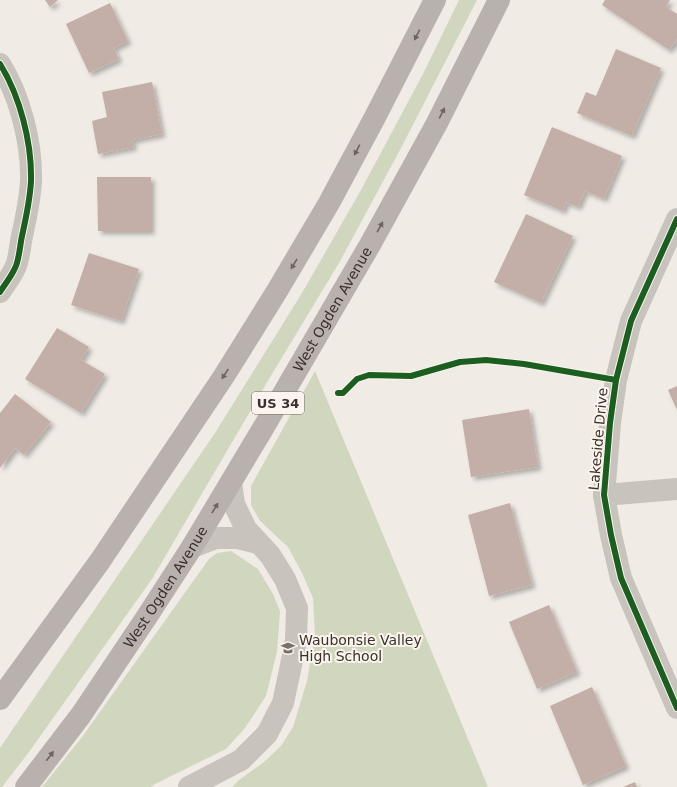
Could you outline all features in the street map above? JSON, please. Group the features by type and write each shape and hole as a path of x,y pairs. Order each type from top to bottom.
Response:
{"main road":[{"path":"0,699 100,561 224,376 277,291 329,203 435,0"},
{"name":"West Ogden Avenue","path":"26,787 81,715 192,547 375,236 437,123 499,0"}],"street":[{"path":"0,64 16,96 24,122 30,152 31,180 29,207 16,267 0,292"},
{"name":"Lakeside Drive","path":"677,219 631,321 616,380 610,423 604,495 621,578 677,708"},
{"path":"189,787 241,760 268,734 283,704 296,640 296,608 285,579 270,555 246,529 234,504 231,482"},
{"path":"604,495 677,489"},
{"path":"192,547 216,538 238,538 258,543"}],"green space":[{"path":"459,0 477,0 400,150 339,263 152,579 29,752 2,787 0,787 0,748 215,433 302,293 361,190 424,72"},
{"path":"315,371 488,787 232,787 239,780 264,762 281,746 293,727 307,681 315,634 313,598 288,547 260,521 251,505 251,486"},
{"path":"231,551 258,569 273,594 280,611 277,652 266,696 245,728 226,749 151,787 42,787 82,737 209,559 217,553"}],"building":[{"path":"45,0 58,0 50,7"},
{"path":"605,0 670,0 666,7 677,14 677,39 669,50 602,5"},
{"path":"110,3 128,41 114,48 119,59 89,73 66,24"},
{"path":"616,49 661,68 632,136 577,113 586,92 596,96"},
{"path":"152,82 162,134 132,140 134,147 98,154 92,121 107,117 102,92"},
{"path":"552,127 622,156 604,199 585,191 578,207 566,202 563,211 524,195"},
{"path":"97,177 151,177 151,231 98,231"},
{"path":"526,214 573,236 541,303 494,282"},
{"path":"89,253 139,269 121,321 71,305"},
{"path":"57,328 89,347 81,360 105,374 81,413 25,379"},
{"path":"677,386 677,410 668,390"},
{"path":"15,394 51,422 24,455 15,448 0,468 0,413"},
{"path":"529,409 538,467 471,477 462,420"},
{"path":"510,503 532,585 489,596 468,515"},
{"path":"549,605 577,672 537,689 509,622"},
{"path":"592,687 626,766 583,785 550,706"},
{"path":"635,782 637,787 623,787"}],"cycle path":[{"path":"0,64 19,105 27,136 31,166 30,195 18,261 12,274 0,292"},
{"path":"677,219 631,321 616,380 610,423 604,495 621,578 677,708"},
{"path":"338,393 343,393 357,379 369,375 411,376 460,362 486,360 524,364 616,380"}],"place":[{"name":"Waubonsie Valley High School","path":"288,648"}]}
